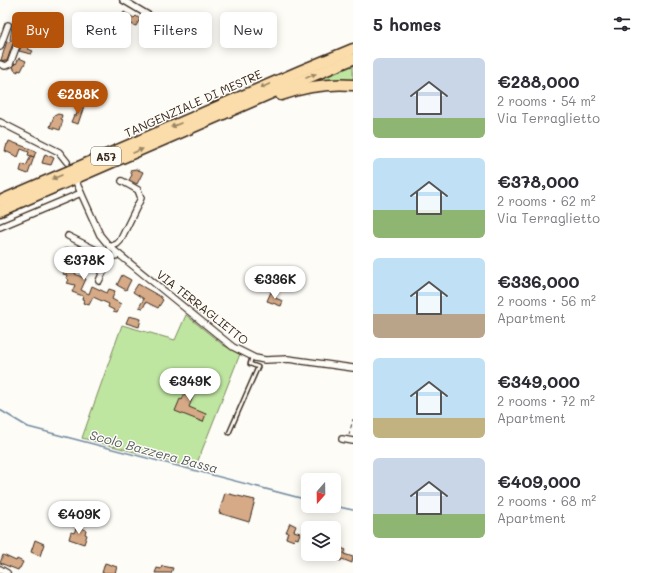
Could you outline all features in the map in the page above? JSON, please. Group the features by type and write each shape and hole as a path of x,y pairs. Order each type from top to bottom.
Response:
{"highway":[{"name":"TANGENZIALE DI MESTRE","path":"0,202 353,49"},
{"name":"TANGENZIALE DI MESTRE","path":"0,211 353,59"},
{"name":"A57","path":"237,108 262,103 282,95 314,86 330,84 353,85"}],"street":[{"path":"123,0 143,12"},
{"path":"0,46 8,25"},
{"path":"0,64 5,66 10,64 16,48"},
{"path":"0,122 59,152 67,162"},
{"path":"110,247 120,241 141,198 138,190 122,181"},
{"name":"VIA TERRAGLIETTO","path":"77,184 100,235 110,247 233,347 252,357 265,360 288,359 353,368"},
{"path":"0,227 81,193"},
{"path":"68,236 110,257 119,255"},
{"path":"99,281 110,257"},
{"path":"0,569 7,573"}],"lane":[{"path":"229,433 258,367 250,364 252,357"}],"path":[{"path":"347,440 353,419"}],"green space":[{"path":"353,64 353,83 313,83 312,81"},
{"path":"186,315 223,345 240,354 195,468 82,438 122,325 175,340"}],"building":[{"path":"131,16 134,18 136,16 139,18 136,26 131,24"},
{"path":"12,27 12,41 10,40"},
{"path":"7,41 12,43 7,61 1,60"},
{"path":"21,48 29,48 33,51 31,54 19,51"},
{"path":"19,58 26,61 21,71 18,70 18,72 13,68"},
{"path":"80,104 84,106 78,124 71,122 74,115 76,116"},
{"path":"58,114 62,115 61,119 63,120 60,130 50,127 54,116"},
{"path":"9,141 36,151 34,157 28,155 29,152 21,149 18,157 5,151"},
{"path":"45,154 54,158 51,165 42,163"},
{"path":"31,156 34,157 28,174 20,171 22,164 26,166"},
{"path":"136,169 143,172 137,184 129,180 132,175 130,170"},
{"path":"66,247 81,253 74,270 76,271 75,274 86,279 81,290 89,294 92,286 107,293 109,289 115,291 112,299 121,304 117,313 113,312 114,310 108,307 109,304 93,297 89,305 83,303 83,296 72,292 75,285 67,283 69,280 66,278 67,275 63,274 65,269 56,266"},
{"path":"122,275 131,280 126,290 117,285"},
{"path":"138,284 161,297 163,300 158,308 146,302 143,308 139,307 144,299 133,292"},
{"path":"271,292 276,294 275,298 283,301 281,306 267,301"},
{"path":"129,316 141,319 139,327 126,323"},
{"path":"191,377 199,381 189,407 206,414 203,422 175,411 180,399 182,400"},
{"path":"225,493 255,500 249,522 219,513"},
{"path":"290,523 296,526 294,531 300,533 298,539 295,538 294,541 286,538 288,532 286,532"},
{"path":"77,526 86,530 85,534 87,535 84,544 69,539 71,532 74,533"},
{"path":"35,540 44,544 40,556 31,552"},
{"path":"341,548 346,550 344,554 353,557 352,563 342,559 341,561"},
{"path":"3,555 16,561 17,559 23,562 20,568 18,570 0,563"},
{"path":"105,563 117,567 115,573 102,573"},
{"path":"162,566 173,568 171,573 155,573 157,568 161,569"}],"waterway":[{"name":"Scolo Bazzera Bassa","path":"0,410 28,427 301,498"},
{"name":"Scolo Bazzera Bassa","path":"341,507 353,510"}]}
